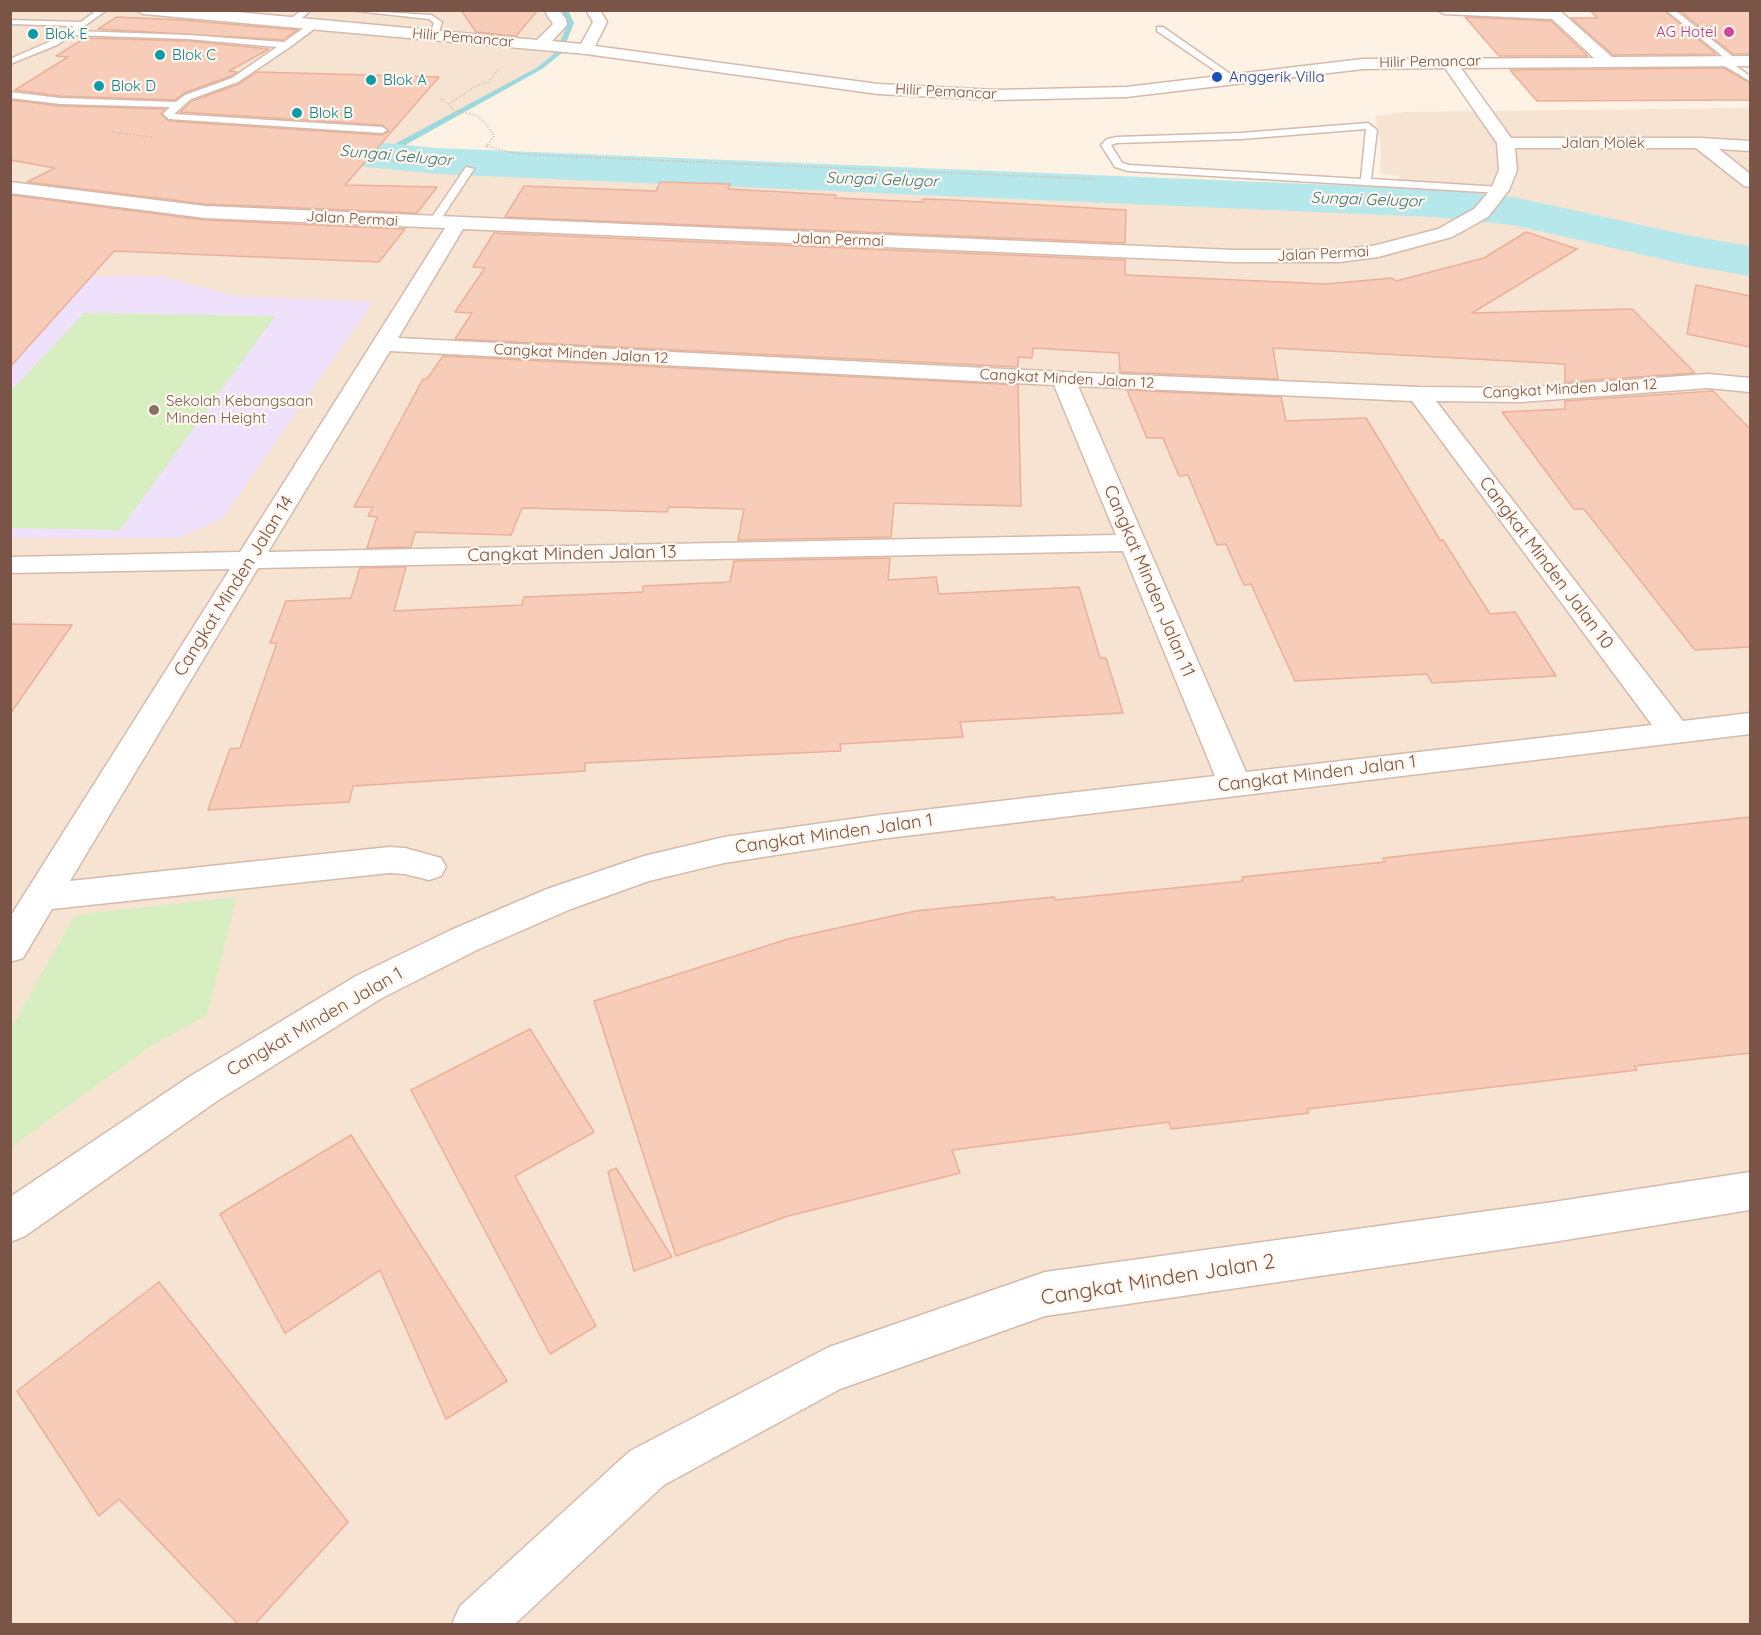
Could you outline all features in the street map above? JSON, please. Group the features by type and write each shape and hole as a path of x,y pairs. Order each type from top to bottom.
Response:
{"street":[{"name":"Hilir Pemancar","path":"144,10 578,48 878,89 927,92 1070,95 1126,92 1363,64 1750,61"},
{"path":"546,45 560,25 551,10"},
{"path":"578,48 600,22 593,10"},
{"path":"1444,10 1552,13 1608,62"},
{"path":"1449,62 1506,143"},
{"name":"Jalan Molek","path":"1506,143 1700,143 1750,146"},
{"name":"Jalan Permai","path":"10,187 205,212 1280,257 1339,256 1378,251 1445,233 1481,213 1497,194 1508,170 1506,143"},
{"path":"1700,143 1750,182"},
{"name":"Cangkat Minden Jalan 14","path":"10,948 383,344 445,223"},
{"name":"Cangkat Minden Jalan 12","path":"383,344 1063,379 1419,394 1521,395 1708,381 1750,385"},
{"name":"Cangkat Minden Jalan 11","path":"1063,379 1235,784"},
{"name":"Cangkat Minden Jalan 10","path":"1419,394 1674,732"},
{"name":"Cangkat Minden Jalan 13","path":"10,565 1133,543"},
{"name":"Cangkat Minden Jalan 1","path":"10,1222 203,1089 369,987 464,940 559,899 644,869 724,850 880,826 1750,724"},
{"path":"42,897 389,860 429,867"},
{"name":"Cangkat Minden Jalan 2","path":"478,1624 647,1468 829,1370 1045,1294 1553,1222 1750,1191"}],"lane":[{"path":"10,62 41,50 103,10"},
{"path":"292,22 307,10"},
{"path":"352,10 431,17 438,22 434,35"},
{"path":"1670,10 1750,79"},
{"path":"10,22 83,24"},
{"path":"315,24 235,80 188,98 168,114 169,116 382,130"},
{"path":"1160,28 1235,80"},
{"path":"70,33 188,37 287,45"},
{"path":"10,95 60,100 178,105"},
{"path":"1366,181 1372,130 1368,126 1241,136 1118,140 1110,141 1106,146 1118,165 1128,168 1366,181 1497,194"},
{"path":"445,223 469,169"}],"path":[{"path":"449,104 474,87 488,82 519,43"},
{"path":"441,99 453,110 478,116 486,124 494,136 483,151"},
{"path":"487,146 508,152 534,155 1094,179"}],"shaded area":[{"path":"248,10 282,13 286,10 565,11 571,23 559,53 540,68 380,155 436,161 1396,201 1399,176 1380,173 1381,143 1375,116 1404,112 1750,108 1750,1624 11,1624 11,11"},
{"name":"Sekolah Kebangsaan Minden Height","path":"10,264 87,276 160,276 237,296 373,302 222,519 178,538 11,538"}],"green space":[{"path":"84,313 275,316 120,530 11,528 11,391"},
{"path":"237,897 207,1015 153,1045 11,1147 11,1028 75,915"}],"building":[{"path":"461,10 538,10 516,36 476,32"},
{"path":"1589,10 1664,10 1716,54 1613,55 1571,18 1598,18"},
{"path":"1679,10 1750,10 1750,54 1733,54"},
{"path":"117,17 297,30 283,40 98,29"},
{"path":"1465,17 1551,21 1588,56 1499,56"},
{"path":"85,38 188,41 269,49 229,71 237,72 231,76 184,93 175,100 60,96 15,90 68,57 56,56"},
{"path":"1724,68 1750,83 1750,100 1537,101 1510,70"},
{"path":"257,72 439,77 345,185 437,187 417,213 205,204 27,182 55,168 10,160 10,100 60,106 165,109 161,114 169,121 382,135 389,131 382,125 180,112 192,101 239,84"},
{"path":"660,182 730,184 728,189 836,195 835,198 923,202 923,199 952,200 1126,210 1125,243 505,217 524,186 656,191"},
{"path":"10,195 205,220 405,229 379,262 114,251 10,367"},
{"path":"1526,232 1577,249 1472,313 1632,309 1695,373 1565,382 1565,364 1273,348 1278,379 1120,372 1119,353 1033,348 1032,358 1018,357 1018,367 455,339 472,313 455,312 485,268 473,267 494,233 1125,260 1125,275 1327,284 1392,278 1396,281 1484,258"},
{"path":"1696,285 1750,296 1750,347 1687,334"},
{"path":"443,356 1018,385 1021,506 894,503 891,537 738,540 744,509 669,507 667,512 522,508 511,535 415,532 411,547 367,548 377,517 368,516 373,507 354,507 423,379 427,379"},
{"path":"1127,390 1281,397 1286,421 1366,418 1440,540 1443,540 1490,614 1515,612 1556,676 1432,683 1427,674 1295,681 1251,584 1244,585 1226,544 1217,545 1188,475 1179,476 1163,438 1147,438"},
{"path":"1713,391 1750,429 1750,647 1695,650 1584,509 1574,509 1502,412 1565,409 1565,401"},
{"path":"890,558 888,580 936,577 939,594 1079,587 1100,658 1106,658 1123,713 960,722 963,737 840,744 841,751 585,763 585,771 353,786 349,802 208,810 230,749 240,748 277,643 270,643 286,601 351,598 360,568 406,567 394,611 522,605 524,597 643,592 643,586 730,582 734,561"},
{"path":"10,624 72,625 10,714"},
{"path":"1750,817 1750,1053 1634,1066 1637,1070 1307,1109 1309,1113 1171,1129 1169,1122 952,1150 960,1173 788,1216 676,1256 594,1001 788,939 915,911 1243,881 1242,877 1385,862 1383,858"},
{"path":"530,1029 594,1132 515,1176 596,1326 550,1354 411,1090"},
{"path":"351,1135 507,1381 446,1419 380,1270 285,1333 220,1214"},
{"path":"616,1168 672,1257 634,1271 608,1172"},
{"path":"159,1282 348,1522 255,1624 238,1624 119,1499 99,1516 17,1391"}],"waterway":[{"path":"379,156 540,68 559,53 571,23 565,10"},
{"name":"Sungai Gelugor","path":"259,143 436,161 1433,203 1513,211 1692,251 1750,261"}],"place":[{"name":"AG Hotel","path":"1729,32"},
{"name":"Blok E","path":"33,34"},
{"name":"Blok C","path":"160,55"},
{"name":"Anggerik Villa","path":"1217,77"},
{"name":"Blok A","path":"371,80"},
{"name":"Blok D","path":"99,86"},
{"name":"Blok B","path":"297,113"},
{"name":"Sekolah Kebangsaan Minden Height","path":"154,410"}]}
